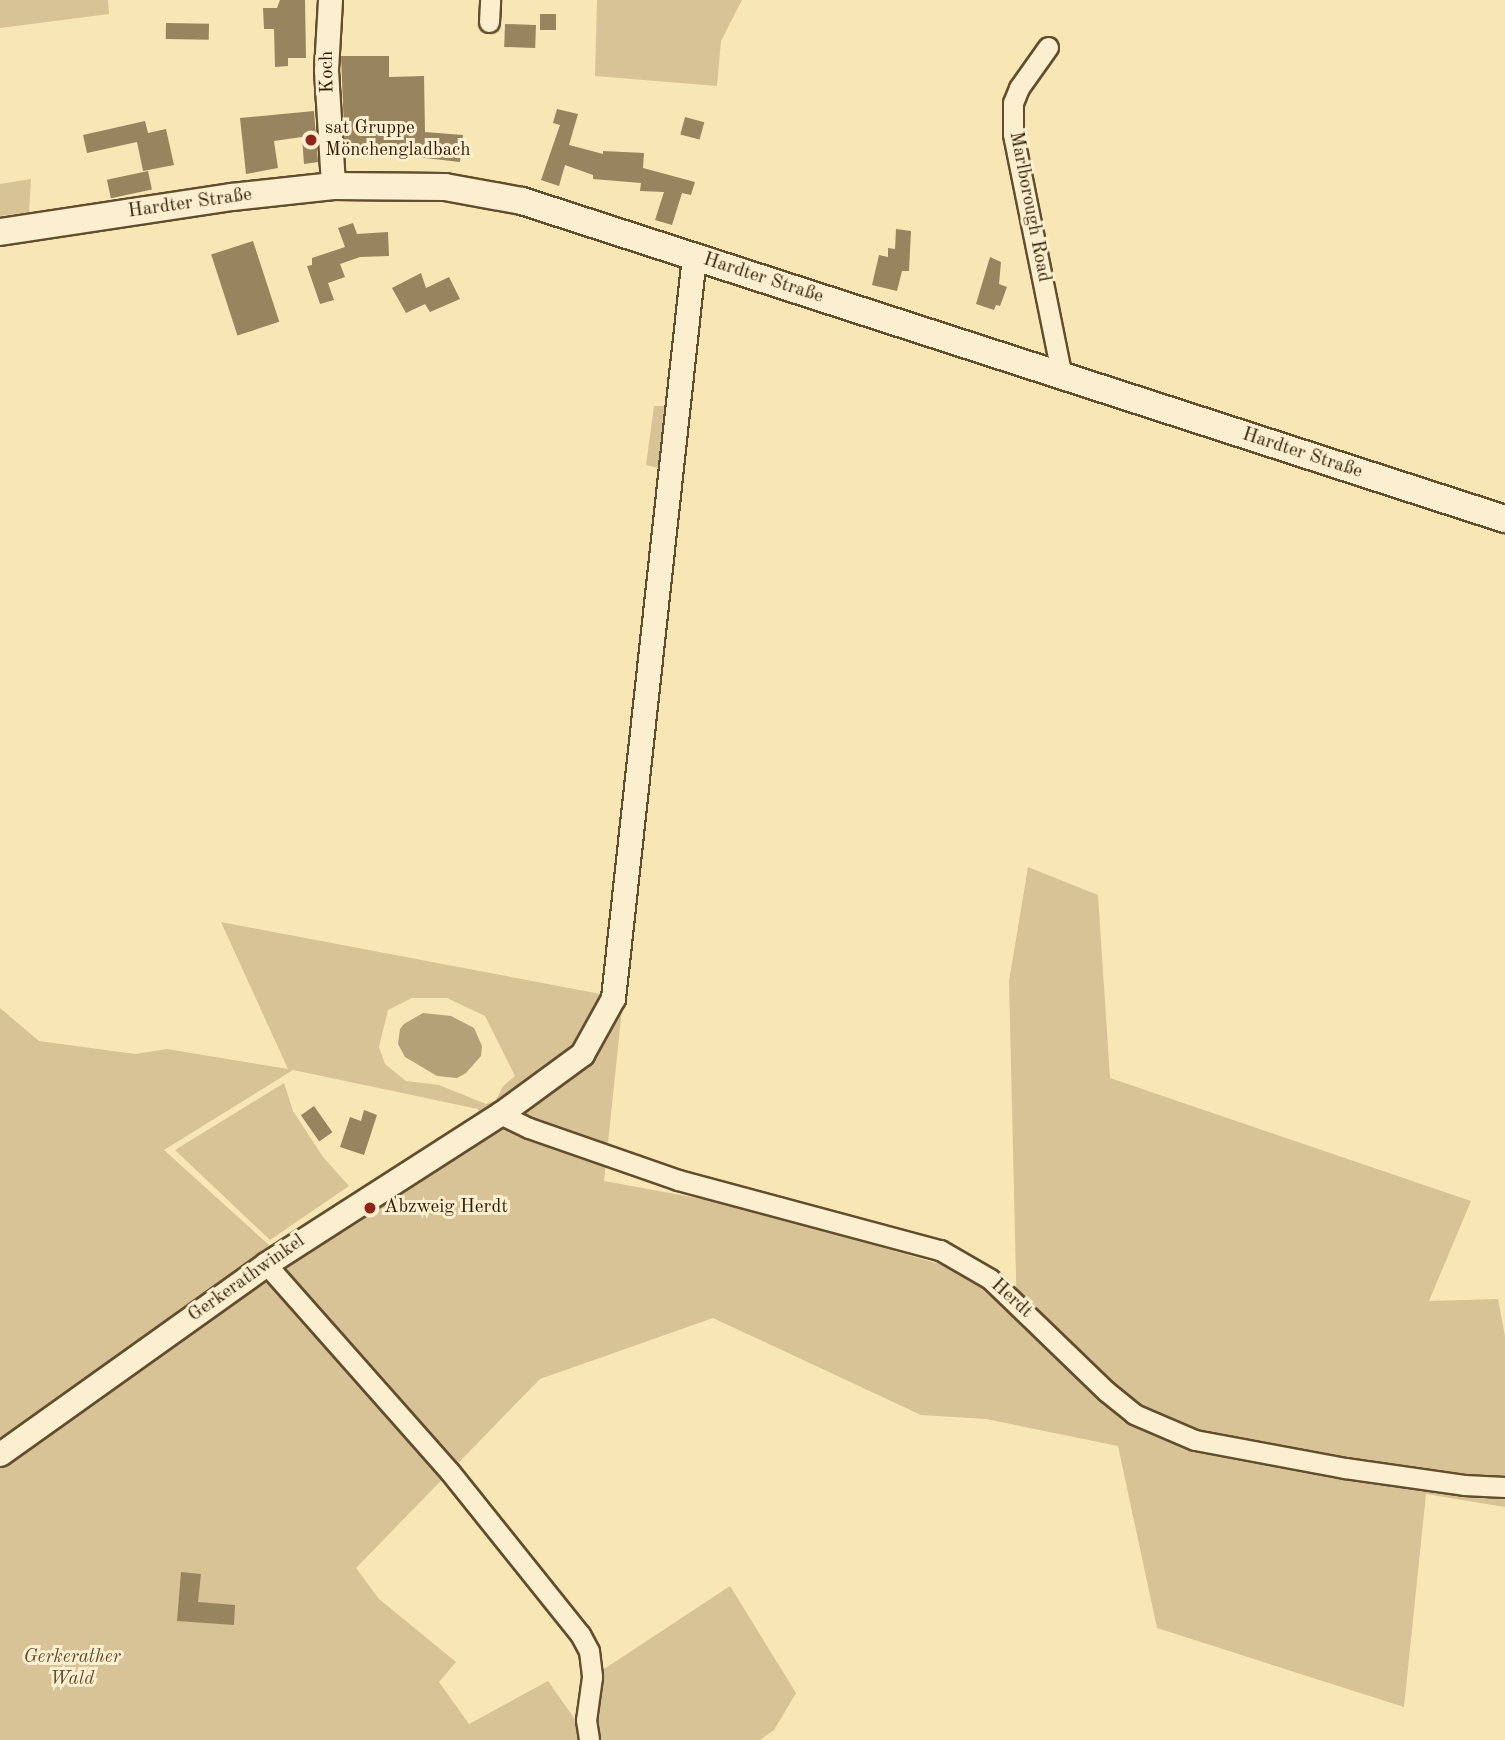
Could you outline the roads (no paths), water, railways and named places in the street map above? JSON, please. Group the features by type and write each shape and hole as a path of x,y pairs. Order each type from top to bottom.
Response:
{"main road":[{"name":"Hardter Straße","path":"0,232 232,197 333,187 445,187 522,201 1505,519"}],"street":[{"name":"Koch","path":"330,0 326,70 333,187"},
{"path":"489,22 490,0"},
{"name":"Marlborough Road","path":"1048,47 1019,88 1013,103 1013,134 1062,377"},
{"name":"Gerkerathwinkel","path":"0,1454 266,1264 500,1114 582,1054 612,998 694,256"},
{"name":"Herdt","path":"500,1114 529,1128 678,1180 940,1250 990,1279 1106,1391 1134,1414 1195,1440 1345,1468 1464,1485 1505,1487"},
{"path":"266,1264 450,1472 580,1634 589,1651 592,1678 586,1720 589,1739"}],"place":[{"name":"sat Gruppe Mönchengladbach","path":"311,140"},
{"name":"Abzweig Herdt","path":"370,1208"}],"park label":[{"name":"Gerkerather Wald","path":"72,1669"}]}
